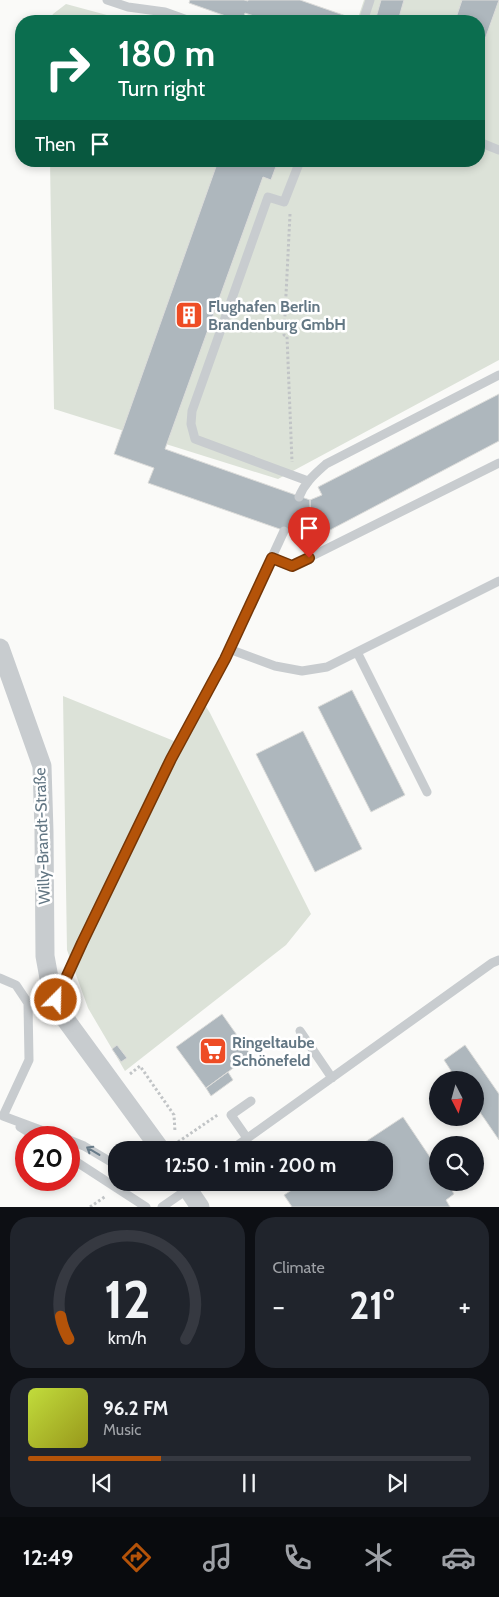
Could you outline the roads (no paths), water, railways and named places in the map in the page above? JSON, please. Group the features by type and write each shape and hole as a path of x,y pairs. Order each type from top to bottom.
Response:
{"street":[{"name":"Willy-Brandt-Straße","path":"0,648 42,766 45,956 56,1000 63,1016 154,1141"},
{"path":"190,1191 200,1207"}],"lane":[{"path":"107,0 128,8 165,12 173,15"},
{"path":"365,15 370,0"},
{"path":"485,144 499,150"},
{"path":"298,167 284,202 268,196 192,410 191,424 195,439 308,481"},
{"path":"299,497 303,487 326,464 499,375"},
{"path":"272,558 292,566 499,463"},
{"path":"56,1000 179,743 229,649 284,531"},
{"path":"229,649 275,666 302,672 326,667 499,581"},
{"path":"357,652 427,792"},
{"path":"251,1100 231,1115 244,1141 492,963 499,960"},
{"path":"0,978 16,985 28,1003 29,1060 3,1116"},
{"path":"300,1031 332,1078"},
{"path":"3,1116 19,1126"},
{"path":"3,1116 30,1126"},
{"path":"80,1144 108,1160"},
{"path":"80,1164 146,1207"},
{"path":"162,1207 178,1191"}],"place":[{"name":"Flughafen Berlin Brandenburg GmbH","path":"189,315"},
{"name":"Ringeltaube Schönefeld","path":"213,1051"}]}
